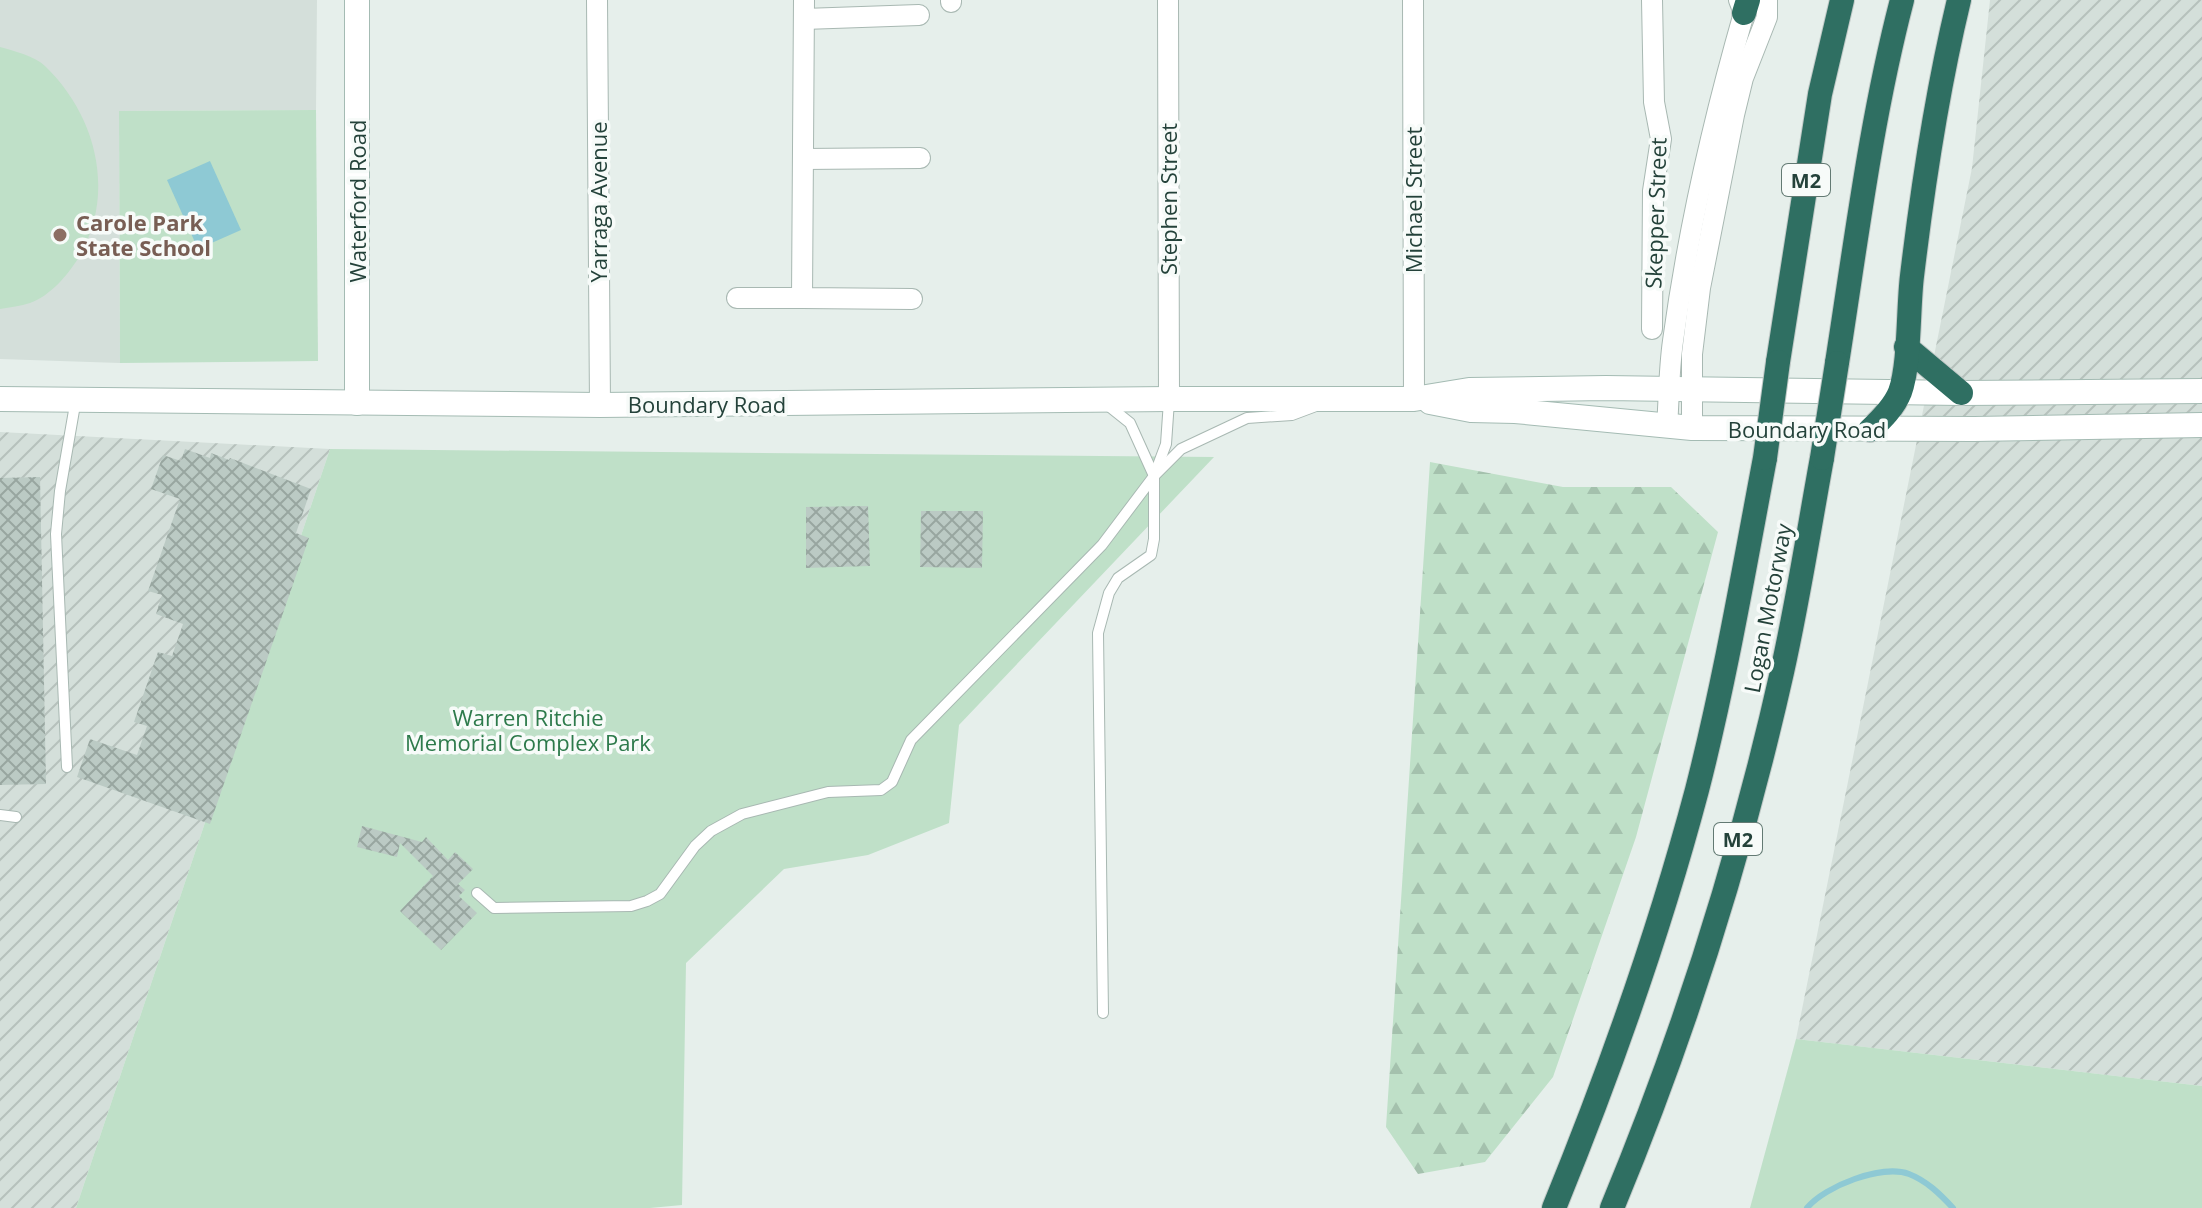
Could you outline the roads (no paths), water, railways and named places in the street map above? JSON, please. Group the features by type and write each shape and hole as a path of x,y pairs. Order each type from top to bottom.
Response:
{"highway":[{"name":"Logan Motorway","path":"1554,1208 1618,1047 1673,877 1716,710 1765,458 1820,94 1842,0"},
{"name":"Logan Motorway","path":"1612,1208 1665,1071 1744,820 1782,671 1822,458 1881,91 1902,0"},
{"path":"1870,430 1883,418 1900,393 1925,173 1959,0"},
{"path":"1906,347 1961,393"}],"main road":[{"name":"Waterford Road","path":"357,0 357,403"},
{"name":"Boundary Road","path":"0,399 600,405 1414,399 1469,390 1681,388 1900,393 2202,391"},
{"name":"Boundary Road","path":"1414,399 1471,410 1527,411 1692,428 1870,430 2202,425"}],"street":[{"name":"Yarraga Avenue","path":"597,0 600,405"},
{"name":"Stephen Street","path":"1168,0 1169,399"},
{"name":"Michael Street","path":"1413,0 1414,399"},
{"name":"Skepper Street","path":"1652,0 1654,102 1661,139 1653,191 1652,329"},
{"path":"1667,427 1692,354 1700,288 1734,115 1743,78 1767,17 1767,0"},
{"path":"1692,428 1672,344 1704,166 1744,4"},
{"path":"802,298 804,9 919,15"},
{"path":"803,159 920,158"},
{"path":"737,298 912,299"}],"lane":[{"path":"67,767 56,534 76,398"},
{"path":"1103,1013 1098,633 1109,593 1118,578 1151,555 1154,476 1166,444 1169,399"},
{"path":"477,893 494,908 631,906 660,894 695,846 711,831 742,814 828,792 881,790 892,782 911,740 1102,545 1154,476 1181,449 1247,418 1292,415 1333,399"},
{"path":"1101,400 1130,423 1154,476"},
{"path":"0,815 16,817"}],"water":[{"path":"210,161 241,230 198,249 167,180"}],"waterway":[{"path":"1807,1208 1840,1185 1884,1172 1909,1174 1922,1180 1953,1208"}],"place":[{"name":"Carole Park State School","path":"60,235"}],"park label":[{"name":"Warren Ritchie Memorial Complex Park","path":"528,730"}]}
